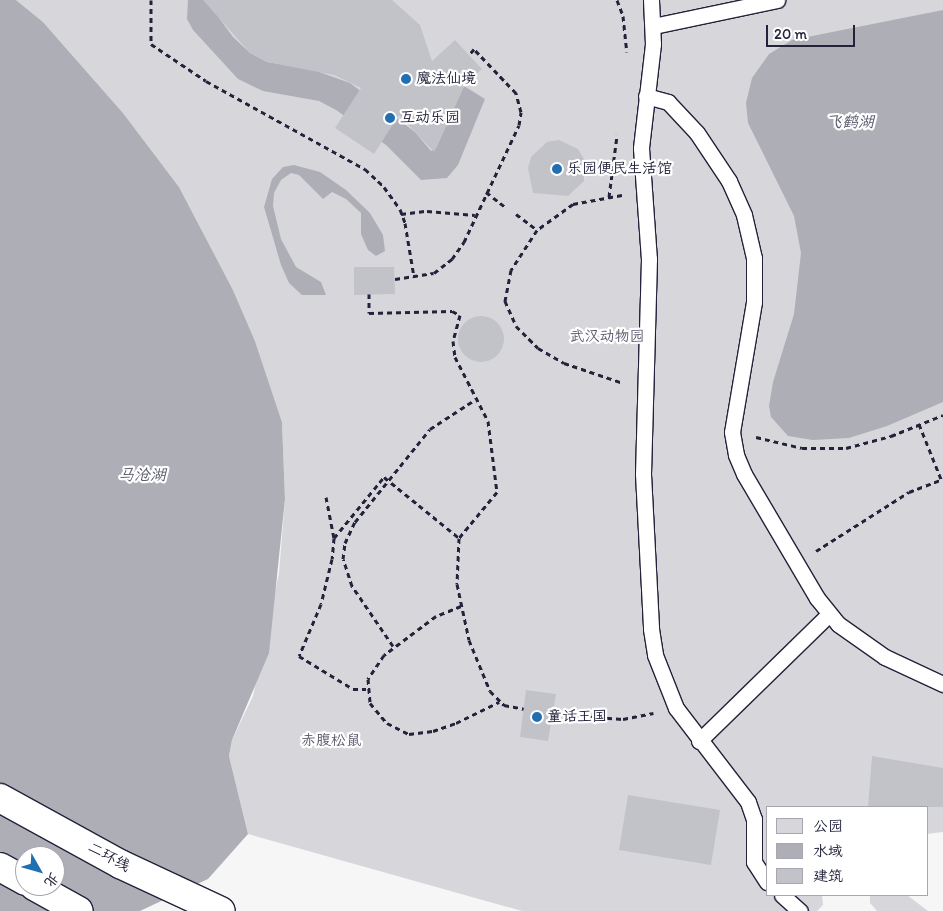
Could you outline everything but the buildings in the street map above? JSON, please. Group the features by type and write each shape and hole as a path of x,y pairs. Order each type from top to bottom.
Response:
{"highway":[{"name":"二环线","path":"0,798 120,864 221,911"},
{"path":"0,867 15,875"},
{"path":"52,896 79,911"}],"lane":[{"path":"651,0 654,26 640,148 649,259 643,474 651,629 655,655 676,708 699,741 748,802 754,819 754,862 766,880"},
{"path":"654,26 777,0"},
{"path":"646,96 668,102 697,133 729,181 744,215 754,258 754,302 732,432 736,455 744,474 796,563 829,614 859,642 943,684"},
{"path":"699,741 829,614"},
{"path":"783,896 800,911"}],"path":[{"path":"151,0 151,44 206,81 365,169 392,195 402,214 408,234 414,277"},
{"path":"618,0 623,16 627,58"},
{"path":"395,279 434,273 452,259 464,242 475,215 519,125 520,103 506,79 474,49 468,55"},
{"path":"609,197 618,130"},
{"path":"486,192 504,206"},
{"path":"643,193 573,204 537,230 517,258 507,283 505,301 516,326 538,348 564,364 622,383 646,385"},
{"path":"402,214 427,211 475,215"},
{"path":"516,214 537,230"},
{"path":"369,294 369,313 452,311 460,315 453,341 455,357 488,421 497,492 459,538 457,584 469,640 490,690 500,702 524,709"},
{"path":"393,646 358,597 347,572 343,552 355,522 430,430 476,399"},
{"path":"732,432 802,448 846,448 943,415"},
{"path":"796,563 909,492 942,479 919,424"},
{"path":"334,538 384,477 459,538"},
{"path":"326,497 334,538 327,585 299,656 353,689 366,689"},
{"path":"462,606 436,616 393,646 375,664 366,689 370,703 380,716 394,728 409,734 433,731 456,723 500,702"},
{"path":"553,714 623,719 676,708"}],"green space":[{"name":"武汉动物园","path":"16,0 943,0 943,832 928,834 928,806 766,806 766,896 822,896 823,905 817,911 522,911 248,834 229,756 232,740 253,696 279,573 285,499 282,422 255,341 233,290 179,187 123,113 43,22"},
{"path":"870,896 908,896 928,911 877,911 870,903"}],"water":[{"name":"马沧湖","path":"0,0 16,0 43,22 123,113 179,187 233,290 255,341 282,422 285,499 269,653 232,740 229,756 248,834 208,879 140,911 0,911"},
{"path":"188,0 212,0 211,7 233,37 250,53 267,62 311,69 350,83 415,132 431,151 436,148 464,86 485,99 458,165 447,178 421,180 386,145 336,110 319,101 263,91 238,79 193,30 187,19"},
{"name":"飞鹤湖","path":"943,10 943,402 887,426 849,438 813,440 788,436 771,417 769,406 773,382 794,314 801,253 794,216 748,123 746,103 752,78 769,54 792,40"},
{"path":"294,165 320,172 346,190 370,213 383,235 385,251 376,256 368,250 361,234 361,213 346,199 332,192 323,199 299,175 291,173 281,180 274,193 273,206 281,239 296,267 321,282 326,295 302,295 289,283 281,265 264,207 272,179 283,167"}],"place":[{"name":"魔法仙境","path":"406,79"},
{"name":"互动乐园","path":"390,118"},
{"name":"乐园便民生活馆","path":"557,169"},
{"name":"童话王国","path":"537,717"}],"park label":[{"name":"赤腹松鼠","path":"331,741"}]}
